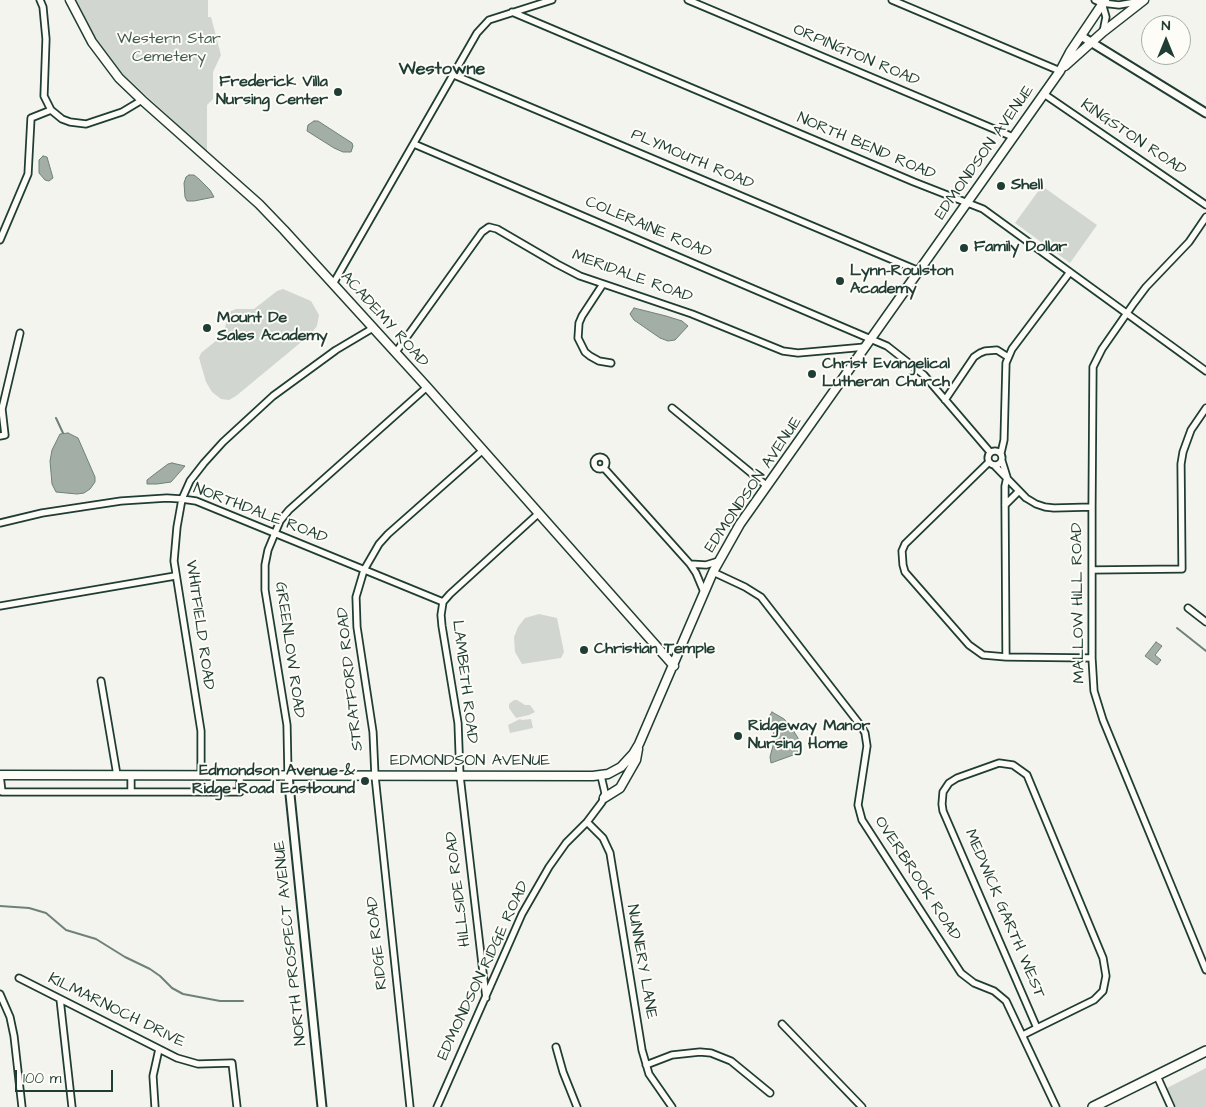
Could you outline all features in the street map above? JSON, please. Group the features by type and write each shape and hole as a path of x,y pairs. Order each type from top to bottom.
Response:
{"main road":[{"name":"ACADEMY ROAD","path":"70,0 92,42 105,61 142,100 259,204 284,230 396,352 674,666"},
{"name":"EDMONDSON AVENUE","path":"0,775 601,776 621,767 639,744 713,572 740,524 1060,71 1101,1"},
{"name":"EDMONDSON AVENUE","path":"1060,71 1103,32 1143,1"},
{"path":"604,798 620,788 636,760 639,744"},
{"path":"1093,1107 1206,1051"}],"street":[{"path":"40,0 43,7 46,39 44,96 51,110 62,119 86,124 122,112 142,100"},
{"path":"333,284 477,33 490,20 552,0"},
{"name":"ORPINGTON ROAD","path":"688,0 1013,137"},
{"path":"892,0 1060,71"},
{"path":"1101,1 1118,5 1143,1"},
{"path":"1101,1 1106,17 1103,32"},
{"name":"NORTH BEND ROAD","path":"512,12 983,209 1206,371"},
{"path":"1081,36 1206,113"},
{"name":"PLYMOUTH ROAD","path":"454,74 918,271"},
{"name":"KINGSTON ROAD","path":"1044,94 1206,205"},
{"path":"0,240 28,174 31,118 51,110"},
{"name":"COLERAINE ROAD","path":"414,144 887,346 924,375 990,452"},
{"name":"MALLOW HILL ROAD","path":"1206,217 1189,242 1146,287 1102,349 1093,367 1092,376 1092,658 1094,691 1103,720 1206,970"},
{"name":"MERIDALE ROAD","path":"396,352 482,232 489,227 497,229 570,271 692,314 784,351 798,353 865,347"},
{"path":"1006,657 1004,505 1007,477 1001,452 1004,440 1005,371 1012,349 1070,272"},
{"path":"603,284 582,316 579,323 578,338 585,352 590,356 599,361 611,363"},
{"name":"WHITFIELD ROAD","path":"201,775 201,730 175,576 175,541 182,499 190,481 204,463 223,442 274,396 329,354 373,328"},
{"path":"0,436 5,435 2,409 18,348 20,333"},
{"path":"945,400 974,357 985,351 997,350 1008,357"},
{"path":"0,380 8,381"},
{"name":"GREENLOW ROAD","path":"288,775 287,725 265,590 265,565 274,533 280,521 302,497 427,387"},
{"path":"672,408 767,486"},
{"path":"1092,570 1182,569 1182,452 1191,430 1206,408"},
{"name":"STRATFORD ROAD","path":"375,776 373,732 355,612 356,598 364,570 372,554 388,534 483,450"},
{"path":"1001,452 995,450 990,452 988,456 991,463 1031,501 1045,507 1092,507"},
{"path":"991,463 999,464 1002,461"},
{"path":"991,463 905,544 902,558 909,577 969,645 983,655 1092,658"},
{"path":"604,468 690,564 704,592"},
{"path":"1004,505 1019,491"},
{"name":"NORTHDALE ROAD","path":"0,523 42,513 121,501 167,498 196,501 443,602"},
{"name":"LAMBETH ROAD","path":"460,776 458,722 442,626 443,602 459,584 539,513"},
{"path":"690,564 706,565 719,560"},
{"name":"OVERBROOK ROAD","path":"713,572 754,591 761,597 861,726 868,746 858,804 862,820 961,973 974,983 994,991 1001,996 1010,1008 1056,1107"},
{"path":"0,606 175,576"},
{"path":"1188,608 1206,622"},
{"path":"101,681 117,775"},
{"name":"MEDWICK GARTH WEST","path":"999,763 1013,765 1027,775 1103,958 1106,976 1103,991 1094,1000 1037,1028 1021,987 943,811 943,792 949,783 957,778 999,763"},
{"path":"0,775 2,792 240,792 240,775"},
{"path":"131,775 131,792"},
{"name":"NORTH PROSPECT AVENUE","path":"288,775 322,1107"},
{"name":"RIDGE ROAD","path":"375,776 410,1107"},
{"name":"HILLSIDE ROAD","path":"460,776 486,998"},
{"path":"601,776 605,793 604,798"},
{"name":"EDMONDSON RIDGE ROAD","path":"437,1107 522,914 549,866 566,843 587,822 604,798"},
{"name":"NUNNERY LANE","path":"587,822 603,838 610,853 642,1050 646,1065 655,1084 672,1107"},
{"name":"KILMARNOCH DRIVE","path":"19,978 177,1058 198,1064 232,1062 237,1107"},
{"path":"0,994 10,1017 14,1036 22,1107"},
{"path":"60,998 72,1107"},
{"path":"782,1024 862,1107"},
{"path":"1022,1035 1037,1028"},
{"path":"556,1047 577,1107"},
{"path":"155,1107 153,1076 159,1049"},
{"path":"646,1065 679,1054 711,1053 730,1061 770,1093"},
{"path":"1157,1076 1171,1107"}],"green space":[{"name":"Western Star Cemetery","path":"76,0 208,0 208,17 211,17 221,55 213,72 213,99 207,105 207,152 123,74 109,58 87,24"},
{"path":"1042,186 1097,225 1070,263 1015,223"},
{"path":"283,289 311,301 319,315 317,326 311,334 236,396 229,400 221,399 212,392 206,382 199,358 201,353 223,335 229,312 236,309 254,309 277,291"},
{"path":"539,614 557,618 564,652 561,658 522,664 515,652 514,637 518,627 525,618"},
{"path":"514,700 530,705 535,712 516,718 509,708 509,704"},
{"path":"520,719 531,719 533,728 510,733 508,725"},
{"path":"1206,1068 1206,1107 1176,1107 1167,1088"}],"shaded area":[{"path":"318,121 352,143 351,152 343,152 334,148 307,131 308,125"},
{"path":"43,156 47,157 53,178 49,181 45,180 39,173 39,160"},
{"path":"189,175 194,175 199,179 214,197 187,201 184,183"},
{"path":"634,308 682,321 688,326 675,340 668,341 660,338 634,320 630,314"},
{"path":"68,433 78,438 95,477 95,482 84,493 56,492 52,484 50,461 52,450 60,434"},
{"path":"172,463 185,466 171,482 147,484 147,480"},
{"path":"1156,642 1162,646 1155,655 1161,660 1157,665 1145,656"},
{"path":"772,712 784,719 791,727 798,738 800,747 796,754 771,763 770,757 774,742 770,715"}],"waterway":[{"path":"56,418 63,433"},
{"path":"1177,628 1206,651"},
{"path":"0,906 29,908 46,913 66,930 96,939 125,957 150,969 172,988 183,994 220,1001 243,1001"}],"place":[{"name":"Frederick Villa Nursing Center","path":"338,92"},
{"name":"Shell","path":"1001,186"},
{"name":"Family Dollar","path":"964,248"},
{"name":"Lynn-Roulston Academy","path":"840,281"},
{"name":"Mount De Sales Academy","path":"207,328"},
{"name":"Christ Evangelical Lutheran Church","path":"812,374"},
{"name":"Christian Temple","path":"584,650"},
{"name":"Ridgeway Manor Nursing Home","path":"738,736"},
{"name":"Edmondson Avenue & Ridge Road Eastbound","path":"365,781"}],"district":[{"name":"Westowne","path":"442,70"}]}
